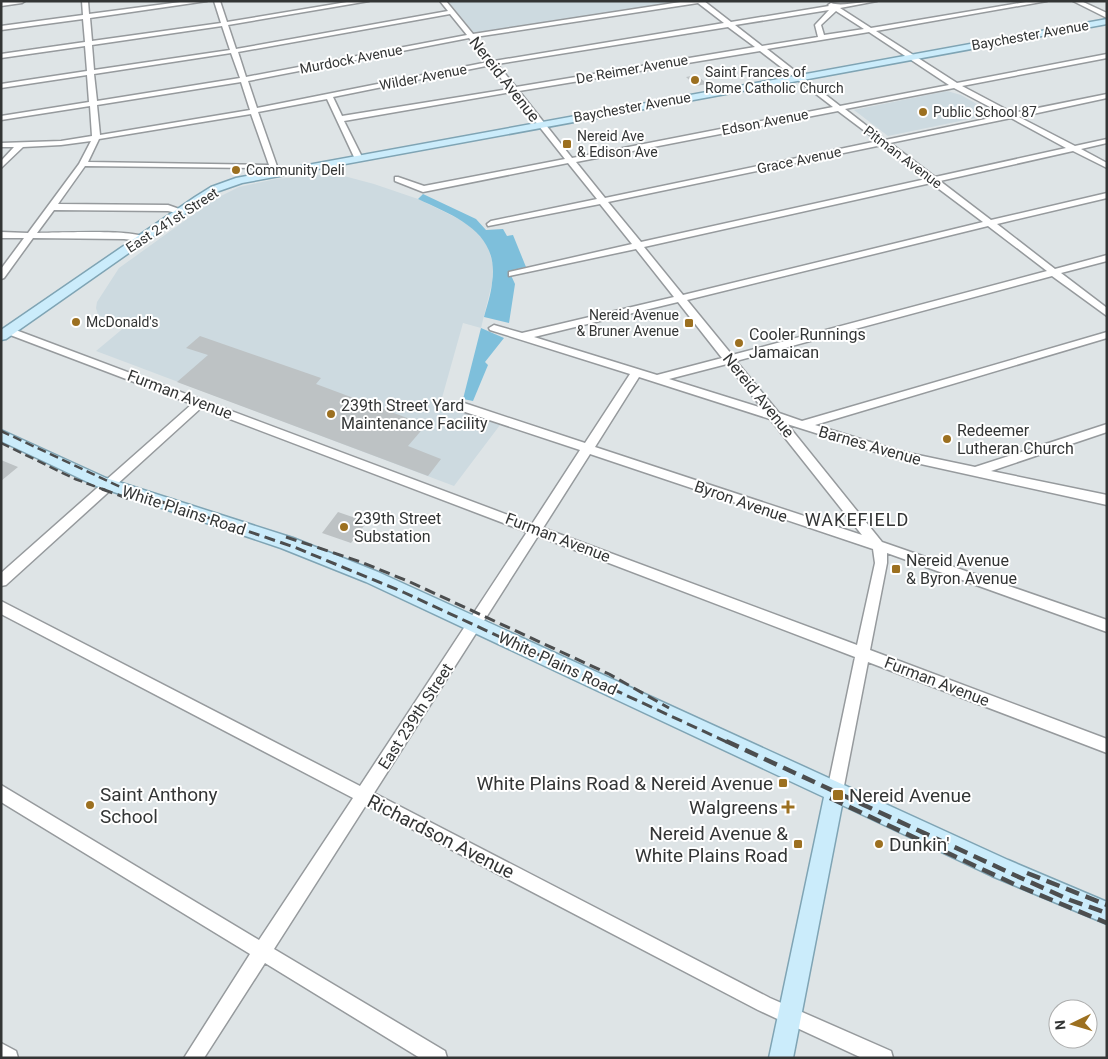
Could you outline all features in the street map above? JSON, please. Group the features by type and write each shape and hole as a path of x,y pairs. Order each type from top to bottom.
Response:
{"main road":[{"name":"Baychester Avenue","path":"275,172 1107,21"},
{"name":"East 241st Street","path":"5,333 204,196 221,187 247,178 275,172"},
{"name":"White Plains Road","path":"1,435 109,486 305,550 372,577 1024,878 1107,913"},
{"path":"781,1058 835,791"}],"street":[{"path":"1,4 22,1"},
{"path":"1,276 83,164 96,138 85,1"},
{"path":"1,28 204,1"},
{"path":"217,1 275,172"},
{"path":"1,56 224,24 366,1"},
{"name":"Nereid Avenue","path":"443,1 878,546"},
{"name":"Pitman Avenue","path":"700,1 1107,313"},
{"name":"Murdock Avenue","path":"1,118 243,80 471,36 700,1"},
{"path":"825,1 956,85 1107,166"},
{"name":"Wilder Avenue","path":"1,145 61,143 254,112 492,64 874,1"},
{"name":"De Reimer Avenue","path":"340,119 1044,1"},
{"path":"1076,1 1107,16"},
{"path":"829,38 821,36 818,26 835,8"},
{"path":"1,86 234,51 452,12"},
{"name":"Edson Avenue","path":"398,179 424,189 1107,56"},
{"path":"329,96 358,157"},
{"name":"Grace Avenue","path":"491,224 1107,96"},
{"path":"512,274 1107,141"},
{"path":"1,166 20,145"},
{"path":"83,164 255,166 275,172"},
{"path":"520,337 1107,195"},
{"path":"51,207 168,208 181,211"},
{"path":"1,235 124,236 142,238"},
{"path":"657,379 729,358 1107,258"},
{"name":"Barnes Avenue","path":"494,328 898,455 1107,500"},
{"name":"Furman Avenue","path":"5,333 201,402 1107,746"},
{"path":"802,425 1107,335"},
{"name":"East 239th Street","path":"194,1058 636,374"},
{"path":"1,582 201,402"},
{"name":"Byron Avenue","path":"460,406 878,546 1107,626"},
{"path":"973,472 1107,428"},
{"path":"835,791 880,563 881,554 878,546"},
{"name":"Richardson Avenue","path":"1,607 789,1016 884,1058"},
{"path":"1,793 438,1058"},
{"path":"1,1052 9,1058"}],"shaded area":[{"path":"448,1 691,1 475,34"},
{"name":"Public School 87","path":"947,91 961,95 994,114 888,136 854,110"},
{"path":"318,175 344,176 418,199 463,221 478,233 487,244 493,265 492,283 481,328 463,323 440,405 500,425 454,486 96,351 126,326 98,315 96,308 97,302 119,268 215,199 239,187 276,179"},
{"path":"423,194 476,219 486,230 503,229 507,236 513,235 526,267 509,271 515,284 509,323 484,317 489,300 493,265 489,251 482,239 460,220 418,199"},
{"path":"481,328 504,338 485,362 488,365 473,401 463,399"}],"building":[{"name":"Saint Frances of Rome Catholic Church","path":"697,75 707,84 696,86 686,77"},
{"name":"239th Street Yard Maintenance Facility","path":"200,336 321,378 316,384 426,425 408,446 441,459 428,476 177,382 208,355 186,348"},
{"path":"1,460 18,467 1,481"},
{"name":"239th Street Substation","path":"338,512 367,522 351,543 322,533"}],"railway":[{"path":"1,431 127,490"},
{"path":"1,443 75,479 105,490"},
{"path":"102,489 132,500"},
{"path":"124,489 294,547 403,592 729,743"},
{"path":"286,537 361,562 410,582 609,674 669,708"},
{"path":"726,741 1021,878 1070,900 1107,913"},
{"path":"830,798 1016,885 1107,923"},
{"path":"1027,873 1107,905"}],"place":[{"name":"Saint Frances of Rome Catholic Church","path":"695,80"},
{"name":"Public School 87","path":"923,112"},
{"name":"Nereid Ave & Edison Ave","path":"567,144"},
{"name":"Community Deli","path":"236,170"},
{"name":"McDonald's","path":"76,322"},
{"name":"Nereid Avenue & Bruner Avenue","path":"689,323"},
{"name":"Cooler Runnings Jamaican","path":"739,343"},
{"name":"239th Street Yard Maintenance Facility","path":"331,414"},
{"name":"Redeemer Lutheran Church","path":"947,439"},
{"name":"239th Street Substation","path":"344,527"},
{"name":"Nereid Avenue & Byron Avenue","path":"896,569"},
{"name":"White Plains Road & Nereid Avenue","path":"783,783"},
{"name":"Nereid Avenue","path":"838,795"},
{"name":"Saint Anthony School","path":"90,805"},
{"name":"Walgreens","path":"788,807"},
{"name":"Nereid Avenue & White Plains Road","path":"798,844"},
{"name":"Dunkin'","path":"879,844"}],"district":[{"name":"WAKEFIELD","path":"857,520"}]}
